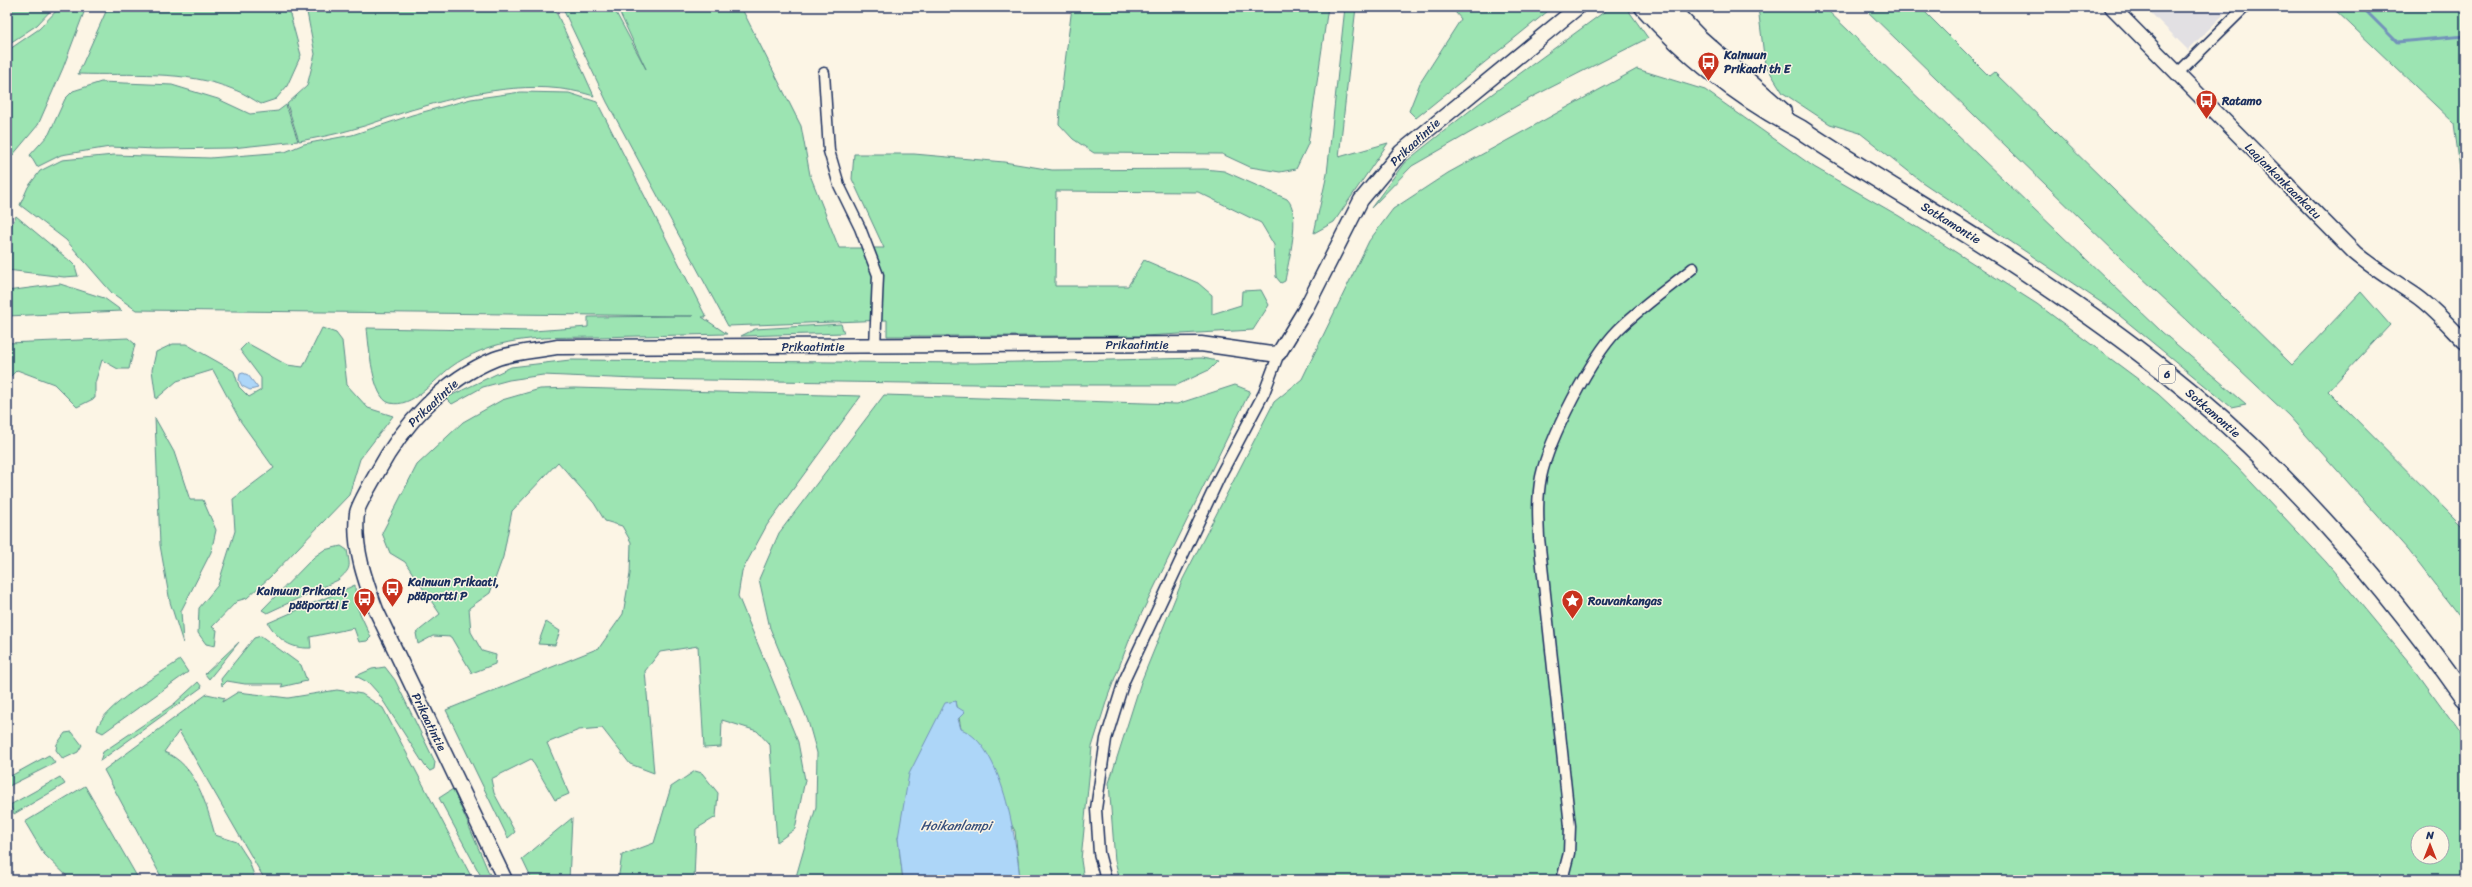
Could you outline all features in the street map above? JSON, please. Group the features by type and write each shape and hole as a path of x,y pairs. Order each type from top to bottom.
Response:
{"highway":[{"name":"Sotkamontie","path":"1644,7 1708,70 1764,110 1800,129 2040,280 2126,342 2203,403 2274,469 2332,530 2392,600 2465,698"},
{"name":"Sotkamontie","path":"1668,7 1698,38 1738,71 1800,129"}],"street":[{"name":"Prikaatintie","path":"506,880 420,706 376,610 363,574 358,545 357,512 390,450 416,416 453,381 495,359 557,347 875,347 1202,344 1271,354 1279,353 1305,310 1361,200 1401,152 1578,7"},
{"name":"Laajankankaankatu","path":"2112,7 2355,252 2382,275 2416,296 2434,310 2465,342"},
{"path":"2178,73 2242,8"},
{"path":"824,73 829,151 839,185 860,228 878,274 875,347"},
{"path":"1562,880 1569,853 1570,826 1538,538 1538,505 1541,478 1547,455 1600,351 1619,329 1693,268"},
{"path":"1106,880 1099,853 1097,801 1106,739 1124,681 1220,476 1264,393 1279,353"}],"shaded area":[{"path":"2145,7 2231,7 2188,50"}],"green space":[{"path":"7,7 54,7 37,25 7,45"},
{"path":"60,7 86,7 63,68 38,125 7,162 7,51 39,29"},
{"path":"108,7 288,7 301,55 287,86 276,99 261,104 238,91 216,83 197,79 157,75 78,74"},
{"path":"306,7 554,7 594,96 571,90 548,88 525,88 479,93 411,110 358,128 299,141 287,104 307,86 315,54"},
{"path":"562,7 613,7 646,69 617,7 741,7 801,126 810,175 839,248 884,248 852,179 854,154 914,154 1004,162 1052,170 1204,169 1224,171 1287,199 1291,206 1294,226 1285,281 1281,283 1276,277 1274,245 1261,223 1198,192 1056,191 1055,286 1128,286 1144,260 1198,283 1212,295 1212,314 1241,305 1242,291 1261,290 1269,305 1253,330 1144,336 887,336 887,320 728,326 607,102"},
{"path":"1072,7 1328,7 1308,144 1296,169 1280,172 1250,167 1222,154 1094,153 1073,139 1059,124 1061,94"},
{"path":"1345,7 1356,7 1339,157 1388,143 1334,222 1314,233 1327,174"},
{"path":"1451,7 1553,7 1416,118 1409,111 1420,83 1461,19"},
{"path":"1614,7 1626,7 1648,38 1534,96 1412,166 1371,208 1404,163 1477,105 1608,9"},
{"path":"1758,7 1824,7 2162,332 2246,404 2231,407 2114,311 1922,182 1860,133 1830,124 1783,93 1765,64"},
{"path":"1863,7 1920,7 1989,76 1994,72 2292,365 2361,292 2390,325 2328,391 2465,529 2465,624 2409,551 2289,416 2121,258"},
{"path":"2332,7 2465,7 2465,195 2463,193 2454,123"},
{"path":"1637,69 1705,90 1814,167 1899,216 2037,304 2158,394 2237,467 2326,562 2413,667 2465,739 2465,880 1120,880 1115,861 1109,783 1141,682 1183,579 1274,402 1302,379 1369,241 1393,209 1448,173"},
{"path":"101,82 172,85 218,99 250,114 278,111 286,105 298,141 232,148 156,149 110,147 61,155 37,167 30,155 49,134 65,99 73,91"},
{"path":"521,92 569,93 597,102 706,317 702,317 727,334 537,338 509,342 472,354 461,360 423,392 407,402 398,404 390,403 384,399 379,392 375,382 370,358 367,328 533,331 588,327 588,317 693,316 136,310 112,293 66,240 20,205 28,187 40,171 62,160 114,155 210,158 285,152 304,144 352,135 412,115 471,99"},
{"path":"16,216 70,261 75,266 78,276 64,277 7,270 7,235"},
{"path":"60,284 104,298 122,311 7,316 7,291"},
{"path":"841,324 844,333 741,336 755,329"},
{"path":"322,328 336,333 342,341 347,385 368,408 393,416 360,459 349,495 270,577 247,598 237,601 212,627 217,630 215,646 206,644 198,633 199,608 218,585 235,531 233,499 274,468 241,422 213,370 177,381 156,399 152,370 156,352 173,344 186,344 234,371 239,387 249,397 261,390 261,378 240,350 247,343 287,365 303,367"},
{"path":"128,338 135,344 129,369 118,369 102,360 95,383 95,398 77,407 54,384 17,370 7,380 7,343"},
{"path":"1202,358 1218,361 1209,370 1177,385 1041,385 636,379 543,375 509,380 483,387 452,404 446,398 511,367 570,360 975,363"},
{"path":"1235,385 1250,391 1132,633 1108,696 1092,747 1081,860 1084,880 1020,880 1015,831 961,729 956,701 898,838 903,880 795,880 816,807 817,753 808,721 770,628 759,579 779,533 884,395 1177,404"},
{"path":"574,388 861,396 767,525 742,571 738,596 798,742 805,780 795,829 777,842 770,745 757,731 722,720 721,747 704,748 698,646 660,652 645,671 654,773 630,764 602,728 579,730 547,743 569,794 555,800 531,759 491,779 494,793 515,832 508,838 446,710 599,648 623,614 630,574 631,542 622,526 605,521 594,503 558,462 512,511 503,557 490,593 469,608 471,632 482,651 496,655 495,664 472,673 451,637 433,636 418,644 416,633 440,614 405,562 390,553 382,533 417,465 463,422 502,400 540,389"},
{"path":"155,418 174,452 190,500 203,500 216,530 211,552 181,611 183,643 170,602 160,545"},
{"path":"341,546 347,550 349,567 346,573 338,580 267,613 262,610 314,557 324,550"},
{"path":"355,585 356,605 371,637 367,641 359,642 354,628 310,637 311,648 297,647 281,639 268,623"},
{"path":"546,622 560,631 555,645 538,644"},
{"path":"261,636 301,665 307,681 281,687 283,684 245,684 227,681 222,686 221,679 254,638"},
{"path":"239,642 209,679 205,674"},
{"path":"180,660 188,672 103,733 97,730 101,721 108,712 119,702"},
{"path":"385,667 395,680 435,762 434,769 430,771 425,766 378,693 369,683 356,676 372,669"},
{"path":"198,682 202,687 100,761 103,752 174,704"},
{"path":"337,690 362,694 383,708 473,880 265,880 179,731 164,752 175,758 192,775 208,811 215,835 237,842 248,859 254,875 251,880 163,880 104,770 207,694 225,698 222,702 238,692 288,698"},
{"path":"72,732 82,745 78,752 63,759 56,750 57,744 65,733"},
{"path":"49,755 55,763 7,787 7,778"},
{"path":"695,771 702,773 718,793 716,817 696,829 694,880 618,880 622,855 654,843 671,787"},
{"path":"60,777 65,784 14,814 10,805"},
{"path":"85,786 139,880 71,880 44,854 25,822"},
{"path":"453,789 492,880 483,880 439,798"},
{"path":"572,818 569,880 532,880 522,859"}],"water":[{"path":"243,373 248,375 258,388 250,390 242,386 239,380 240,374"},
{"name":"Hoikanlampi","path":"956,701 957,707 965,712 958,719 961,729 975,738 987,754 997,773 1011,819 1020,880 903,880 898,838 909,774 945,703"}],"waterway":[{"path":"2362,7 2397,42 2465,36"}],"place":[{"name":"Kainuun Prikaati th E","path":"1708,82"},
{"name":"Ratamo","path":"2207,120"},
{"name":"Kainuun Prikaati, pääportti P","path":"393,608"},
{"name":"Kainuun Prikaati, pääportti E","path":"364,618"},
{"name":"Rouvankangas","path":"1573,620"}]}
